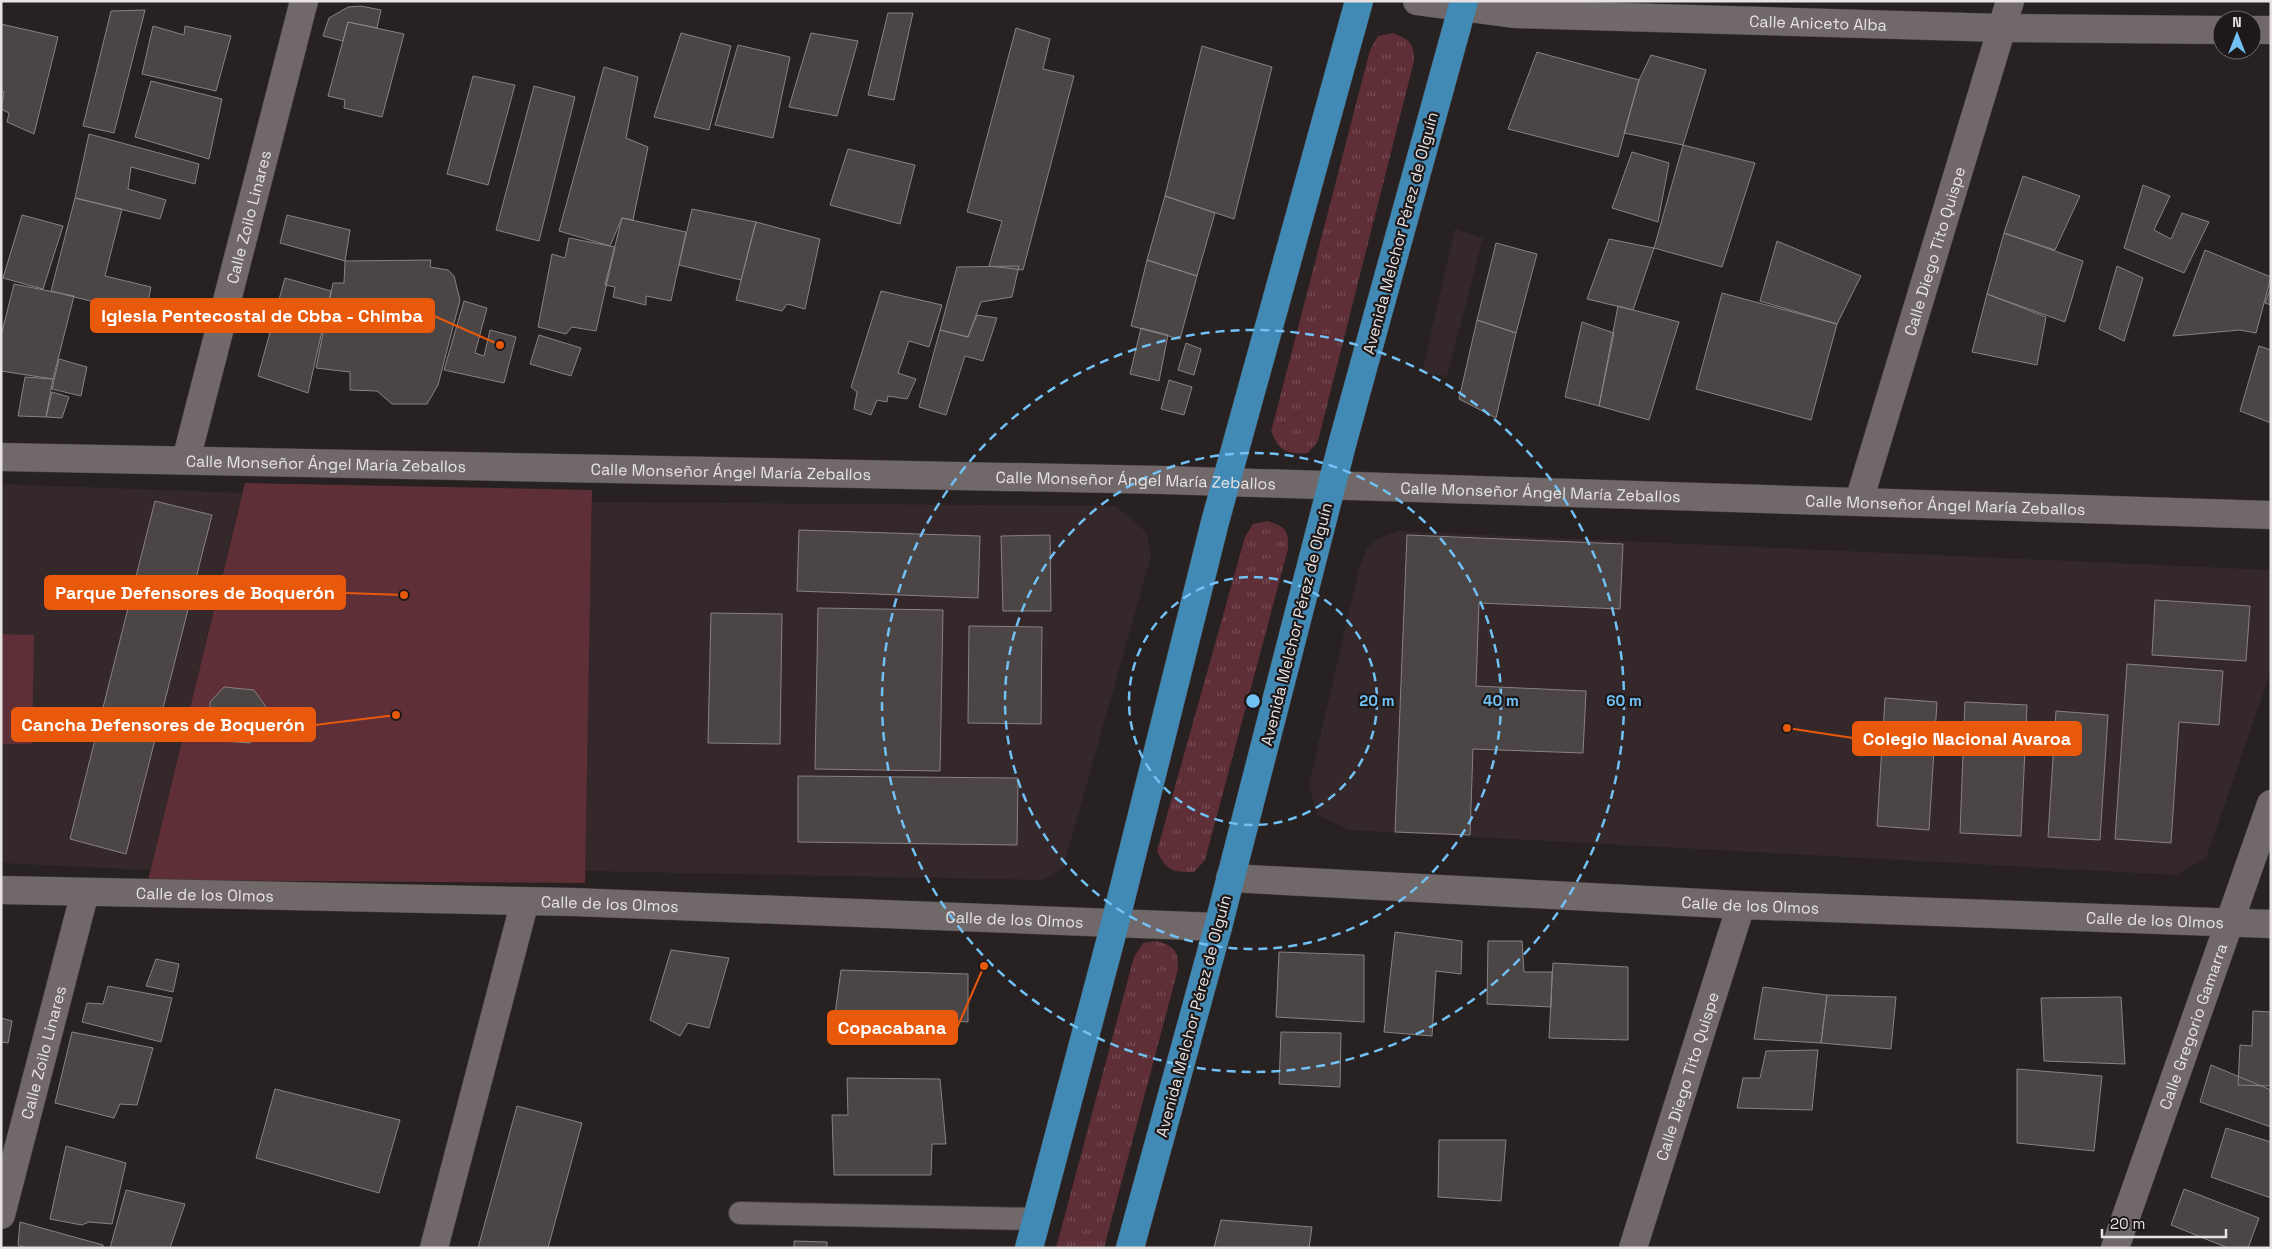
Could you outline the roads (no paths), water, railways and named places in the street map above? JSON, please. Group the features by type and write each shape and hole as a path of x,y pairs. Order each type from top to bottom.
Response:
{"highway":[{"path":"1029,1248 1115,923 1215,522 1359,1"},
{"name":"Avenida Melchor Pérez de Olguín","path":"1130,1248 1218,927 1332,486 1463,4"}],"street":[{"name":"Calle Zoilo Linares","path":"186,460 304,1"},
{"name":"Calle Aniceto Alba","path":"1417,1 1463,4 1515,14 2002,28 2212,30"},
{"name":"Calle Diego Tito Quispe","path":"1859,501 2010,1"},
{"name":"Calle Monseñor Ángel María Zeballos","path":"1,457 1227,482 2271,515"},
{"name":"Calle Gregorio Gamarra","path":"2115,1248 2271,804"},
{"name":"Calle de los Olmos","path":"1230,878 1741,905 2271,924"},
{"name":"Calle de los Olmos","path":"1,890 525,901 1218,927"},
{"name":"Calle Zoilo Linares","path":"1,1215 85,892"},
{"path":"434,1248 525,901"},
{"name":"Calle Diego Tito Quispe","path":"1633,1248 1741,905"}],"lane":[{"path":"740,1213 1036,1219"}],"place":[{"name":"Iglesia Pentecostal de Cbba - Chimba","path":"500,345"},
{"name":"Parque Defensores de Boquerón","path":"404,595"},
{"name":"Cancha Defensores de Boquerón","path":"396,715"},
{"name":"Colegio Nacional Avaroa","path":"1787,728"},
{"name":"Copacabana","path":"984,966"}]}
